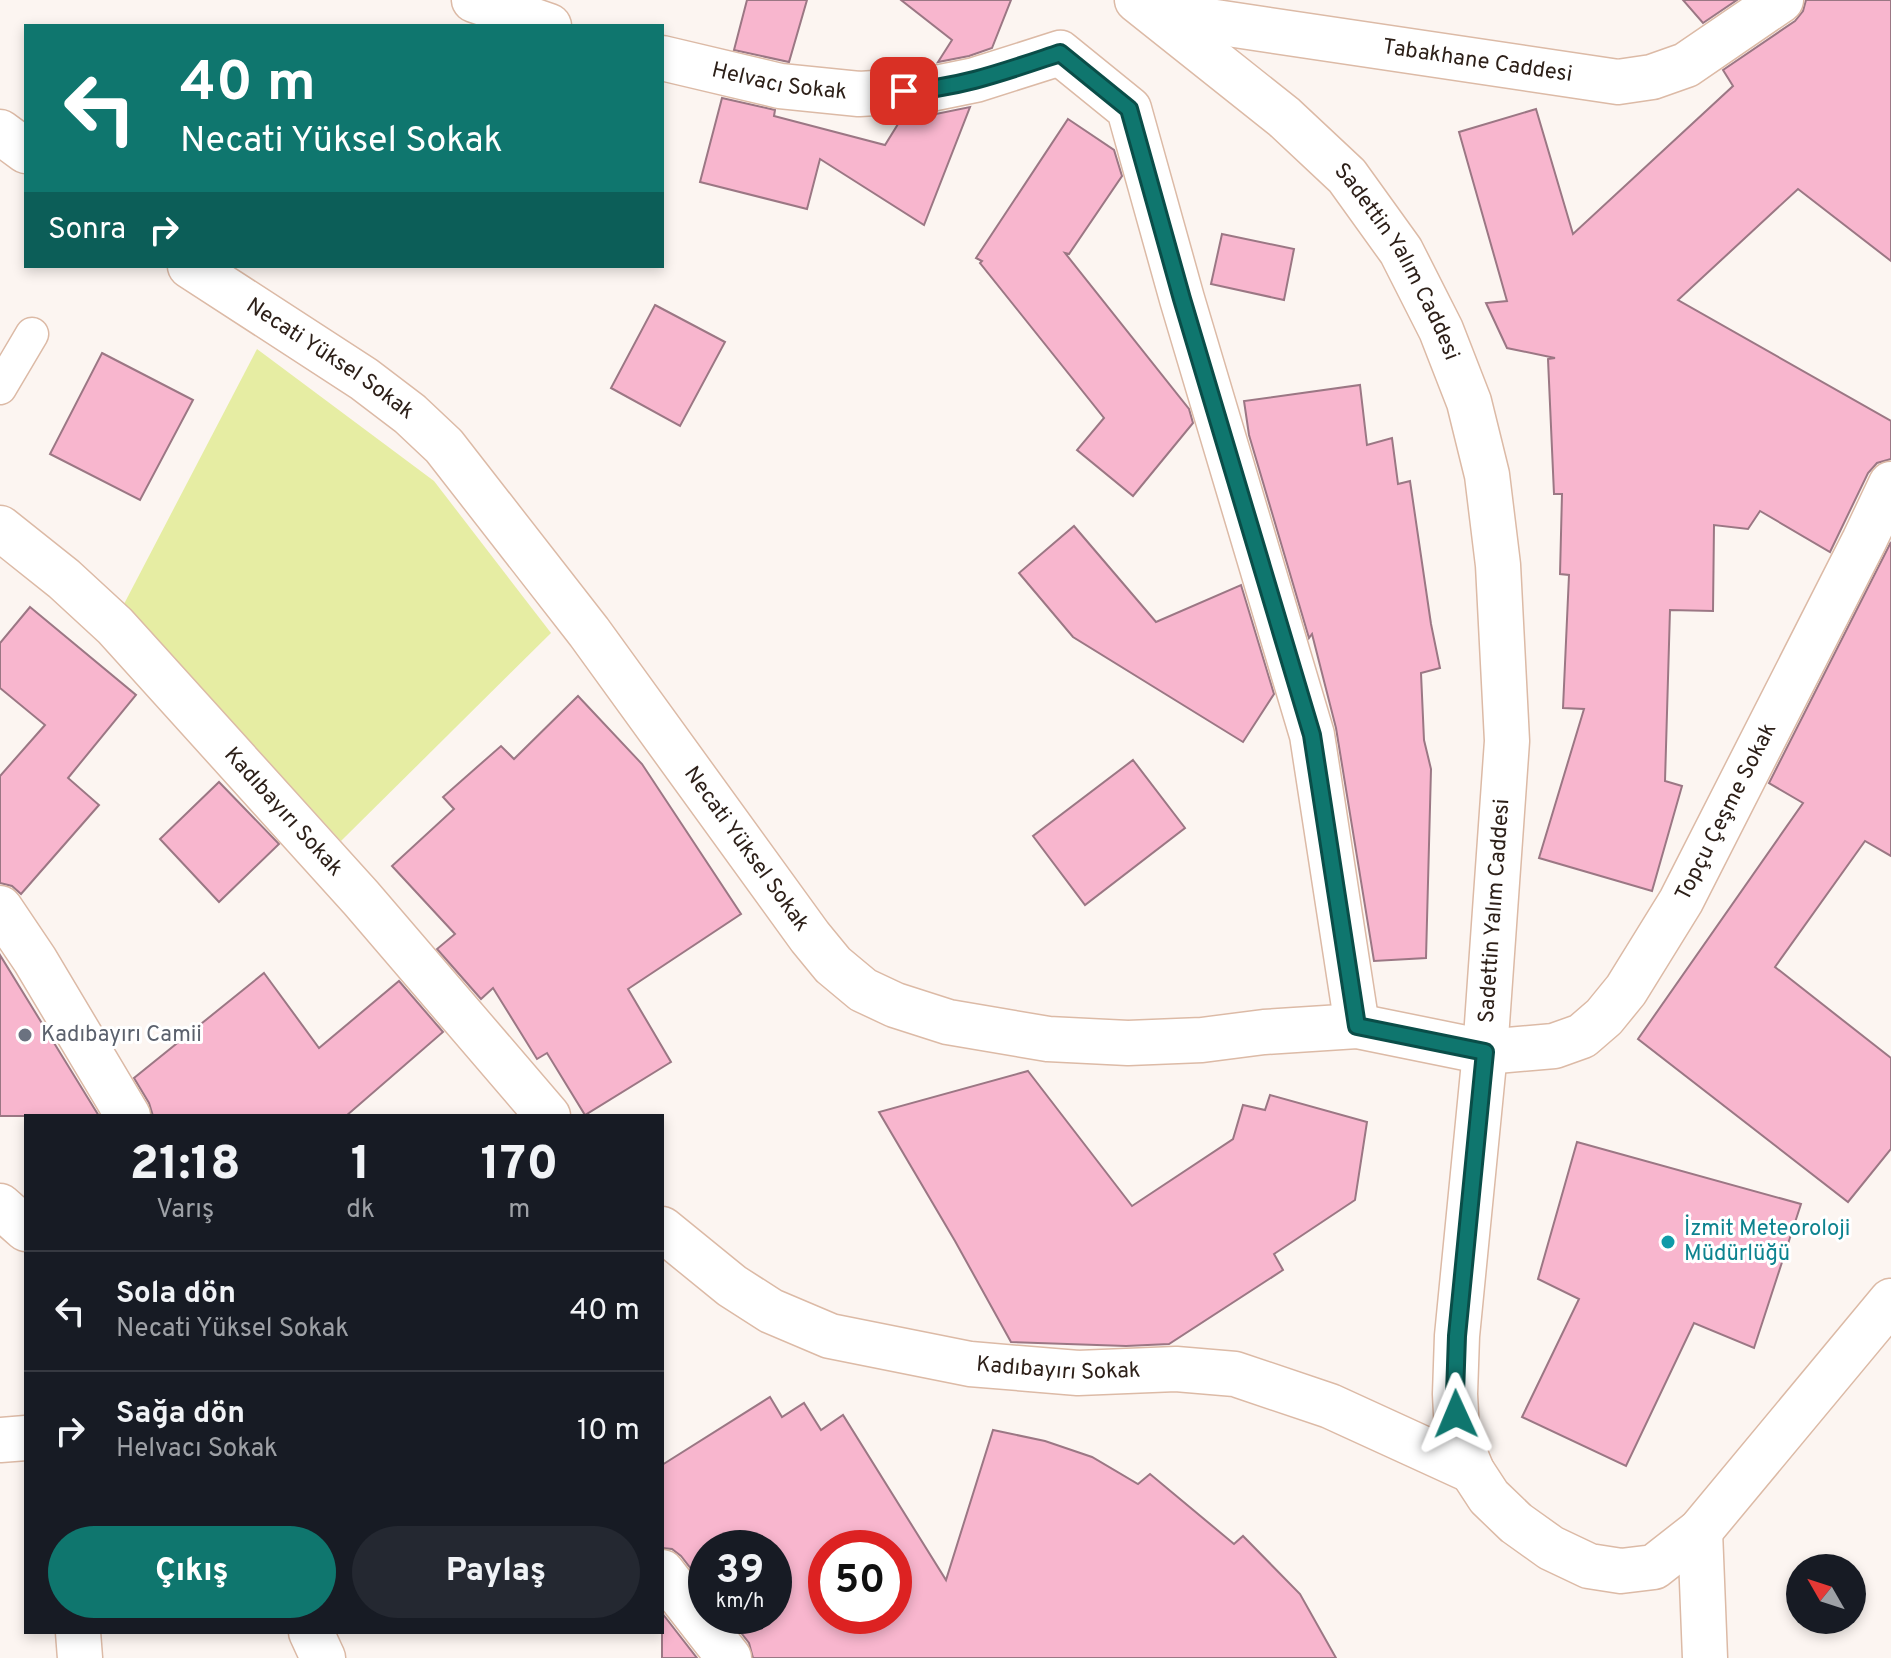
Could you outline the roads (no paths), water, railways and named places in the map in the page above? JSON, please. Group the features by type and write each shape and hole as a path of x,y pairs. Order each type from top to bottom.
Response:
{"street":[{"path":"474,0 543,24"},
{"name":"Tabakhane Caddesi","path":"1146,7 1618,82 1652,77 1686,65 1781,0"},
{"name":"Sadettin Yalım Caddesi","path":"1146,7 1284,117 1347,176 1401,251 1441,330 1469,402 1487,475 1498,565 1507,741 1485,1052 1457,1336 1457,1434 1472,1471 1489,1497 1516,1523 1551,1548 1589,1566 1621,1571 1654,1567 1700,1531 1891,1301"},
{"name":"Helvacı Sokak","path":"664,58 780,86 859,94 926,90 963,83 1060,53 1129,109 1182,299 1312,735 1357,1026"},
{"path":"0,132 24,150"},
{"name":"Necati Yüksel Sokak","path":"193,268 364,379 410,414 444,446 589,632 810,937 833,965 863,990 895,1005 948,1022 1048,1039 1128,1043 1202,1040 1357,1026 1485,1052"},
{"name":"Topçu Çeşme Sokak","path":"1485,1052 1554,1046 1582,1036 1604,1017 1626,990 1681,901 1891,484"},
{"name":"Kadıbayırı Sokak","path":"0,528 64,579 115,626 361,898 546,1114"},
{"path":"0,908 35,960 127,1114"},
{"path":"0,1206 24,1227"},
{"name":"Kadıbayırı Sokak","path":"664,1231 732,1286 771,1311 830,1336 970,1364 1078,1373 1176,1369 1235,1374 1330,1406 1472,1471"},
{"path":"0,1440 24,1438"},
{"path":"1700,1531 1705,1658"},
{"path":"664,1575 729,1658"},
{"path":"78,1634 80,1658"},
{"path":"312,1634 323,1658"}],"lane":[{"path":"0,388 32,334"}],"place":[{"name":"Kadıbayırı Camii","path":"25,1035"},
{"name":"İzmit Meteoroloji Müdürlüğü","path":"1668,1242"}]}
